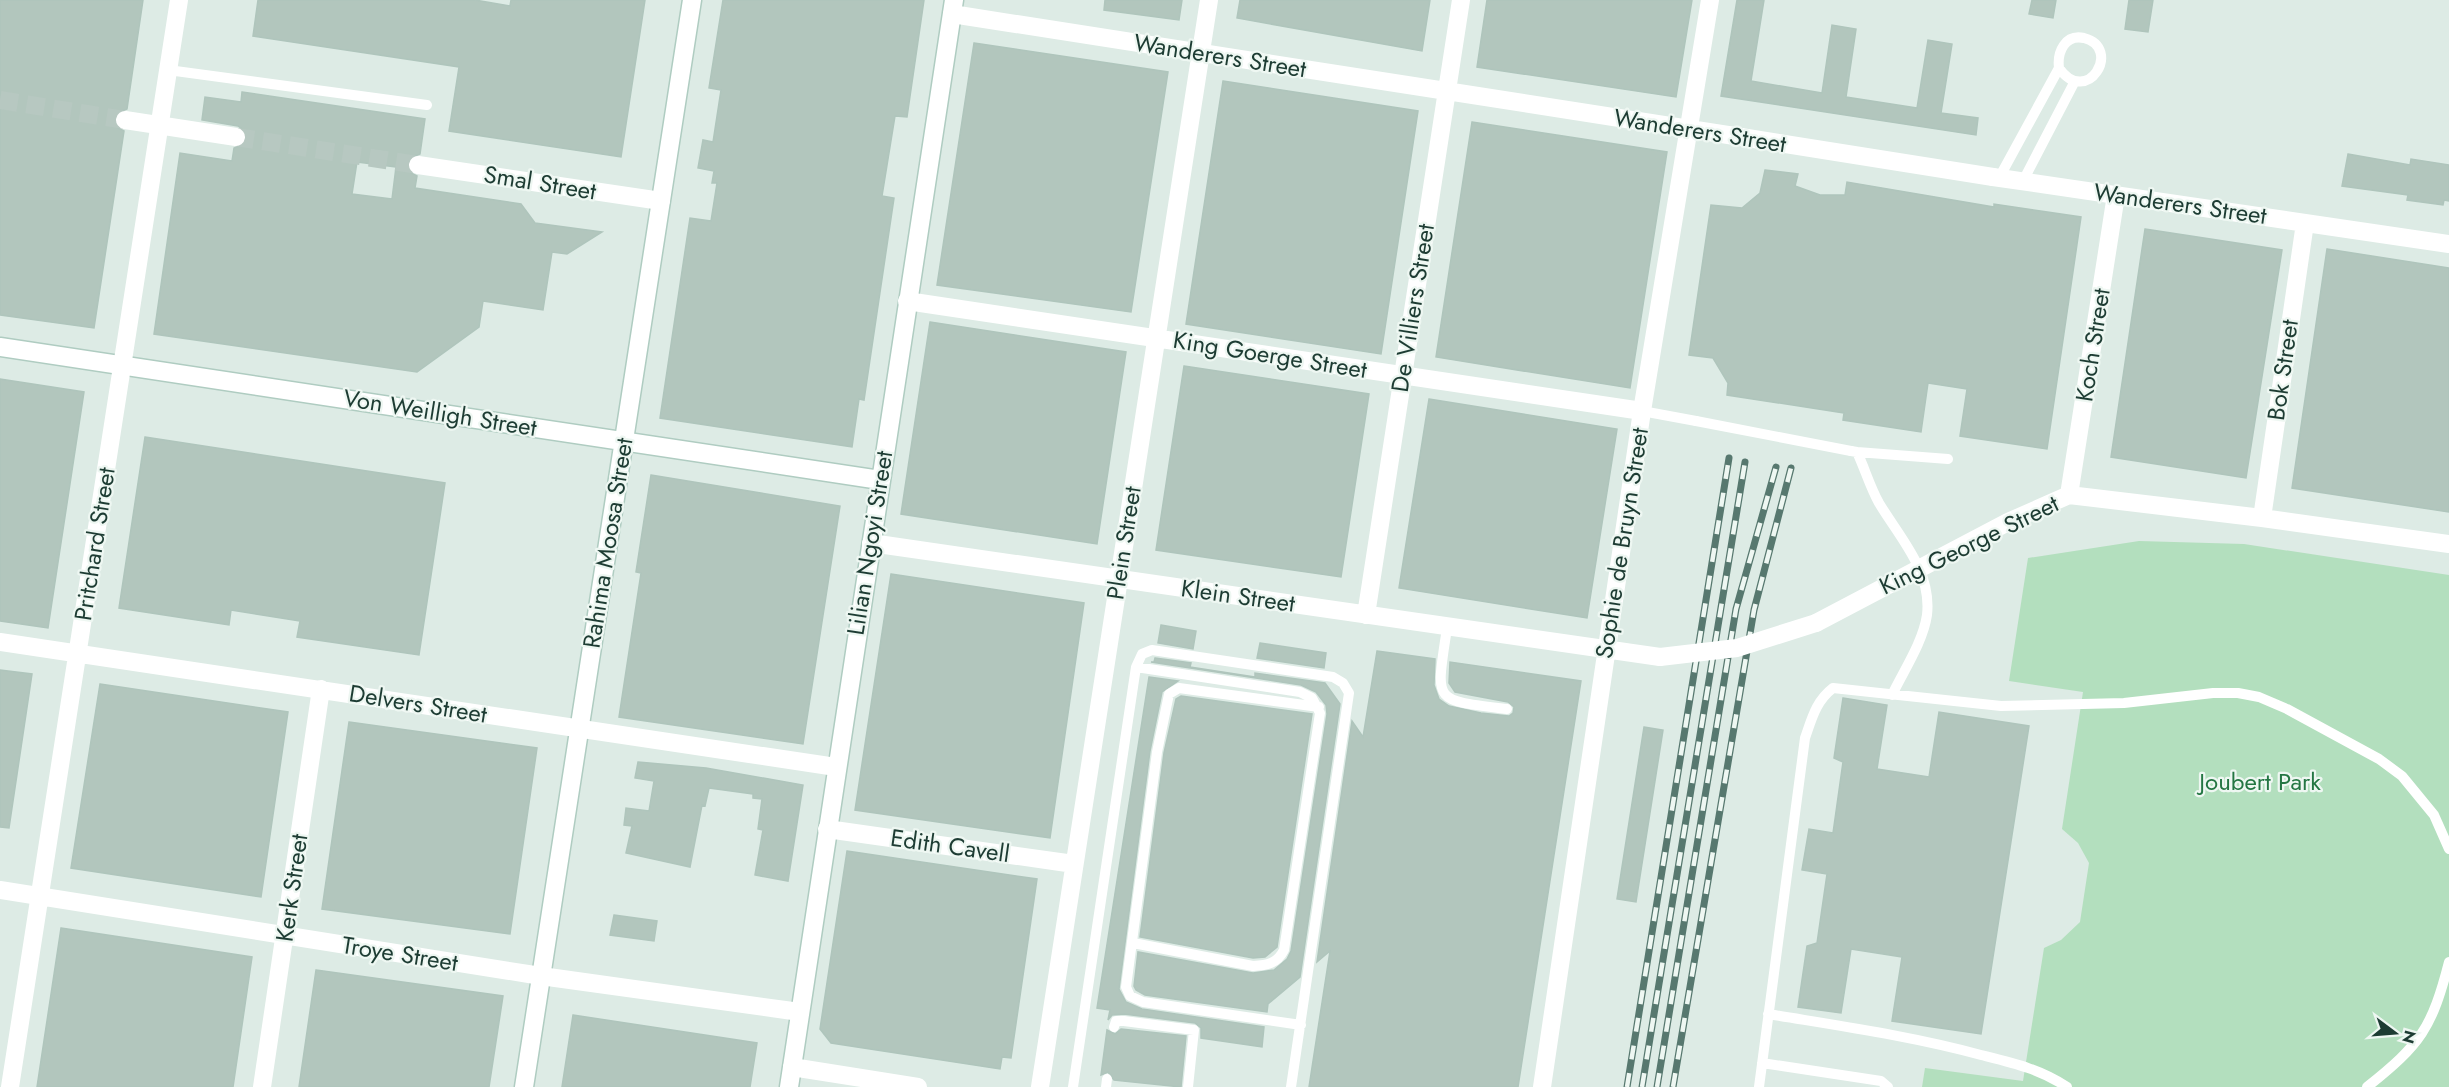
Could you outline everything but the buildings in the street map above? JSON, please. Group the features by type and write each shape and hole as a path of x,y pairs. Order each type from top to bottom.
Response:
{"street":[{"name":"Pritchard Street","path":"10,1087 179,0"},
{"name":"Rahima Moosa Street","path":"524,1087 692,0"},
{"name":"Plein Street","path":"1040,1087 1209,0"},
{"name":"De Villiers Street","path":"1366,615 1461,0"},
{"name":"Sophie de Bruyn Street","path":"1542,1087 1642,411 1710,0"},
{"name":"Wanderers Street","path":"953,7 1447,93 2449,244"},
{"name":"Lilian Ngoyi Street","path":"789,1087 953,7"},
{"path":"125,120 236,137"},
{"name":"Smal Street","path":"418,165 661,201"},
{"name":"Koch Street","path":"2069,495 2116,195"},
{"name":"Bok Street","path":"2262,518 2305,223"},
{"name":"King Goerge Street","path":"907,301 1642,411"},
{"name":"Von Weilligh Street","path":"0,346 880,480"},
{"name":"King George Street","path":"1606,650 1660,657 1737,648 1816,623 2008,522 2069,495 2262,518 2449,544"},
{"name":"Klein Street","path":"871,543 1606,650"},
{"name":"Delvers Street","path":"0,642 836,767"},
{"name":"Kerk Street","path":"262,1087 321,689"},
{"name":"Edith Cavell","path":"827,829 1074,864"},
{"name":"Troye Street","path":"0,890 541,976 800,1012"},
{"path":"792,1067 918,1087"}],"lane":[{"path":"2079,37 2090,40 2098,47 2101,57 2100,67 2094,76 2085,81 2074,81 2065,76 2059,68 2058,57 2061,47 2069,40 2079,37"},
{"path":"1996,177 2059,68"},
{"path":"168,70 427,105"},
{"path":"2022,181 2074,81"},
{"name":"King Goerge Street","path":"1642,411 1854,452 1948,459"},
{"path":"1854,452 1878,501 1920,567 1927,594 1927,615 1921,636 1892,695"},
{"path":"1447,627 1441,689 1448,699 1456,703 1507,710"},
{"path":"1073,1087 1136,667 1142,654 1152,650 1333,677 1343,683 1349,693 1291,1087"},
{"path":"1133,943 1252,966 1265,966 1280,958 1286,938 1320,713 1319,707 1312,698 1300,692 1136,667"},
{"path":"1301,1025 1136,1000 1127,992 1126,987 1157,752 1169,694 1179,688 1319,707"},
{"path":"1759,1087 1805,738 1814,711 1823,696 1833,688 2001,706 2124,703 2213,693 2238,693 2259,697 2379,759 2402,776 2433,815 2449,849"},
{"path":"2367,1087 2401,1060 2423,1034 2437,1006 2449,962"},
{"path":"1768,1014 1924,1039 2027,1066 2046,1073 2067,1087"},
{"path":"1114,1027 1116,1021 1124,1020 1195,1031 1188,1087"},
{"path":"1762,1063 1881,1082 1888,1087"}],"green space":[{"name":"Joubert Park","path":"2139,541 2244,544 2449,575 2449,1087 1922,1087 1925,1068 2023,1081 2044,948 2061,940 2080,922 2089,863 2078,843 2062,829 2083,692 2009,681 2028,558"}],"tunnel":[{"path":"0,100 125,120"},
{"path":"236,137 418,165"}],"railway":[{"path":"1627,1087 1729,458"},
{"path":"1642,1087 1745,462"},
{"path":"1657,1087 1736,609 1776,467"},
{"path":"1673,1087 1754,610 1791,468"}]}
